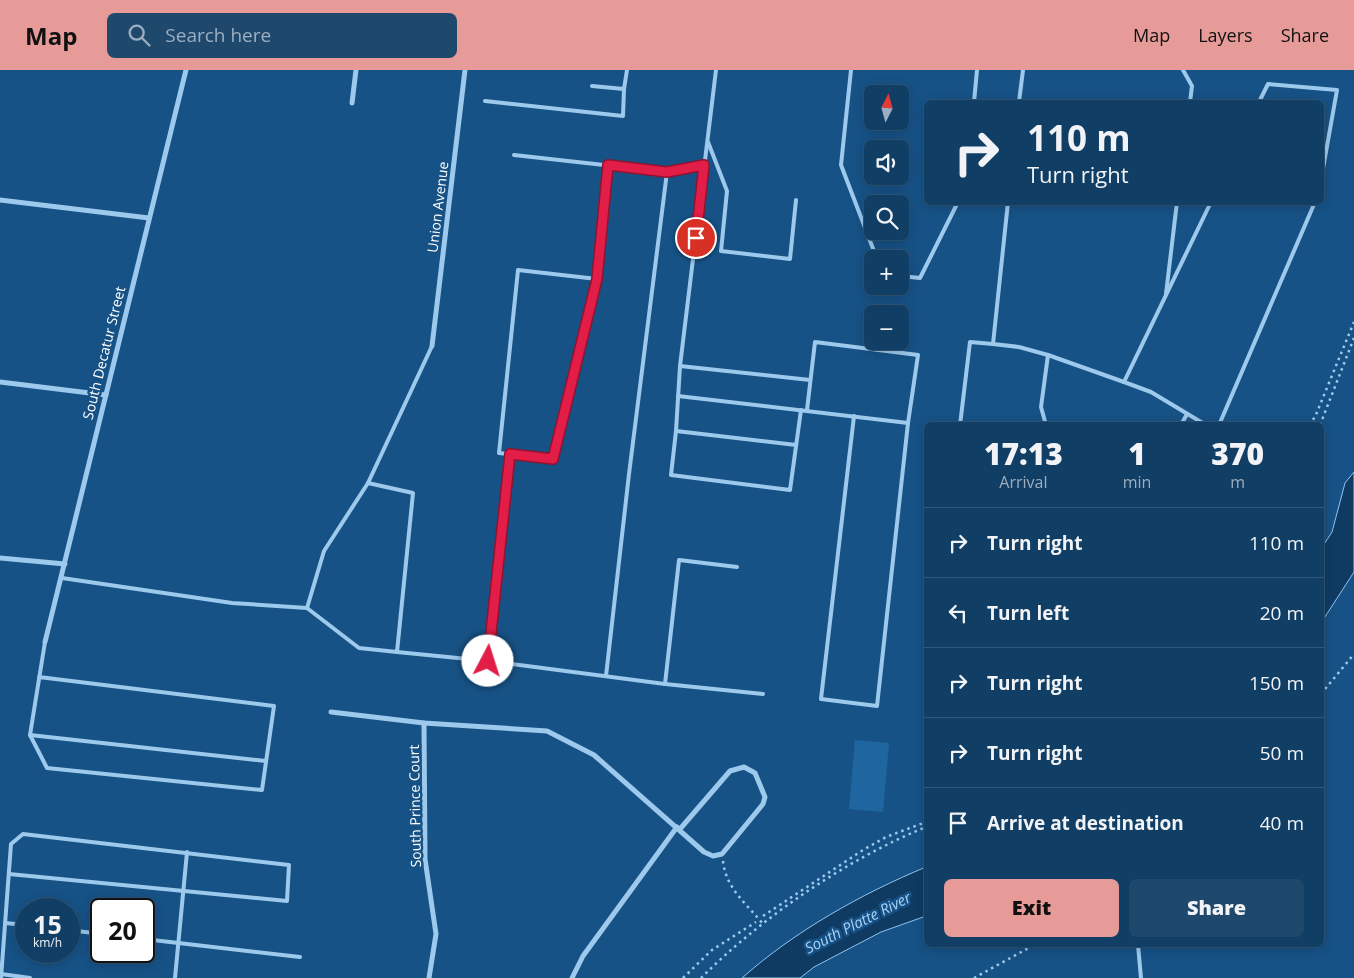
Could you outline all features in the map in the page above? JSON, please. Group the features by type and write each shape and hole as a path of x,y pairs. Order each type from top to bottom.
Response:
{"street":[{"name":"South Decatur Street","path":"45,642 186,70"},
{"path":"352,103 356,70"},
{"name":"Union Avenue","path":"432,346 465,70"},
{"path":"0,200 149,218"},
{"path":"0,382 106,395"},
{"path":"0,558 65,564"},
{"path":"331,712 424,723 547,731 594,755 678,828 704,852 713,856 722,854 763,804 765,796 755,773 744,767 730,771 678,828 583,956 572,978"},
{"name":"South Prince Court","path":"424,723 425,859 436,934 429,978"}],"lane":[{"path":"485,101 623,116 627,70"},
{"path":"716,70 680,366 676,431 670,475 790,490 801,410"},
{"path":"851,70 841,165 874,250"},
{"path":"974,100 977,70"},
{"path":"1019,100 1023,70"},
{"path":"1183,70 1192,86 1190,100"},
{"path":"1260,100 1268,84 1337,90 1324,163"},
{"path":"592,86 624,89"},
{"path":"708,140 727,190 721,251 790,259 796,200"},
{"path":"514,155 667,172 704,165"},
{"path":"597,279 518,270 499,453 553,459 597,279 608,165"},
{"path":"606,676 628,474 667,172"},
{"path":"909,277 920,278 956,205"},
{"path":"993,344 1008,205"},
{"path":"1165,298 1177,205"},
{"path":"1124,382 1210,205"},
{"path":"1220,422 1314,205"},
{"path":"806,410 815,342 918,355 908,423 877,706 820,699 854,416"},
{"path":"960,422 970,342 1019,347 1124,382 1151,392 1201,422"},
{"path":"307,608 324,551 368,484 432,346"},
{"path":"1045,422 1041,406 1048,356"},
{"path":"680,366 810,380"},
{"path":"678,396 908,423"},
{"path":"1183,422 1187,414"},
{"path":"676,431 796,445"},
{"path":"488,661 510,454"},
{"path":"368,484 413,493 396,652"},
{"path":"665,684 679,560 737,567"},
{"path":"62,578 232,603 307,608 359,648 488,661 665,684 763,694"},
{"path":"39,677 274,706 262,790 47,768 30,735 39,677 45,642"},
{"path":"30,735 266,761"},
{"path":"9,874 287,900 288,865 23,834 12,844 9,874 1,976 30,978"},
{"path":"175,978 187,852"},
{"path":"5,923 15,924"},
{"path":"155,941 300,957"},
{"path":"1138,947 1141,978"}],"path":[{"path":"1311,422 1354,322"},
{"path":"1321,422 1354,338"},
{"path":"1324,690 1354,654"},
{"path":"763,916 863,850 886,837 924,823"},
{"path":"701,978 724,955 763,924 871,852 924,829"},
{"path":"722,854 724,869 735,893 763,924"},
{"path":"683,978 712,950 756,922"},
{"path":"974,978 1030,947"}],"shaded area":[{"path":"855,740 889,743 883,812 849,809"}],"water":[{"path":"1354,472 1354,572 1324,618 1324,544 1332,532 1345,483"},
{"name":"South Platte River","path":"924,868 924,917 881,932 814,967 800,978 742,978 806,929 877,889"}],"route":[{"path":"488,661 510,454 553,459 597,279 608,165 667,172 704,165 696,238"}]}
